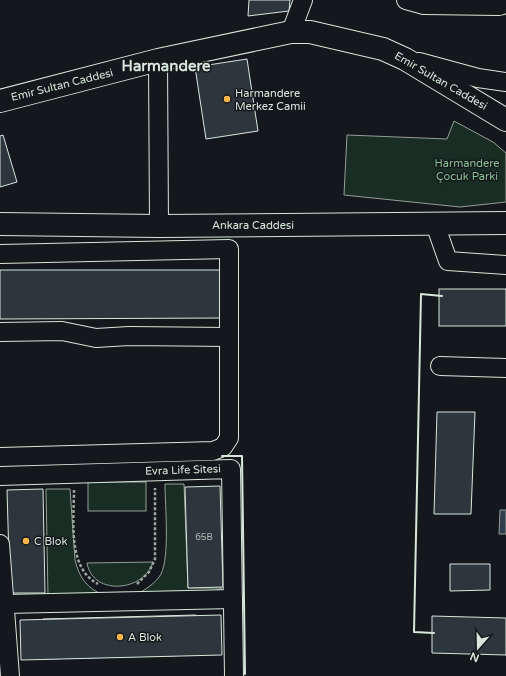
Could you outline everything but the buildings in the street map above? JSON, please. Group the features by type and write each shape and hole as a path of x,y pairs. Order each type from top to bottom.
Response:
{"main road":[{"name":"Emir Sultan Caddesi","path":"0,101 158,60 291,32 310,32 383,49 406,59 506,120"},
{"path":"479,223 506,217"},
{"name":"Ankara Caddesi","path":"0,224 159,226 506,223"}],"street":[{"path":"291,32 303,0"},
{"path":"406,0 424,5 500,6 506,4"},
{"path":"406,59 478,78 506,82"},
{"path":"158,60 159,226"},
{"path":"435,224 448,261 506,265"},
{"path":"0,254 229,249 229,438 227,443 218,450 0,457"},
{"path":"0,332 62,331 96,338 129,336 229,337"},
{"path":"440,366 506,368"},
{"name":"Evra Life Sitesi","path":"0,476 231,468 234,676"},
{"path":"0,544 10,676"},
{"path":"5,604 233,599"}],"path":[{"path":"132,587 145,578 153,566 155,559 155,471"},
{"path":"73,474 76,556 82,570 93,582 100,586"}],"green space":[{"name":"Harmandere Çocuk Parki","path":"454,121 493,142 506,153 506,202 460,207 344,195 347,135 447,139"},
{"path":"88,482 146,482 146,511 88,511"},
{"path":"165,484 184,484 188,588 222,588 210,593 138,594 157,580 164,566 166,543"},
{"path":"46,489 70,489 75,560 81,577 88,586 104,595 48,597"},
{"path":"153,562 148,572 140,579 130,584 119,586 108,585 99,581 91,574 87,563"}],"water":[{"path":"500,510 506,510 506,534 499,534"}],"wall":[{"path":"434,633 414,632 421,294 442,296"},
{"path":"222,456 242,456 245,674"}],"place":[{"name":"Harmandere Merkez Camii","path":"227,99"},
{"name":"C Blok","path":"26,541"},
{"name":"A Blok","path":"120,637"}],"district":[{"name":"Harmandere","path":"166,66"}]}
